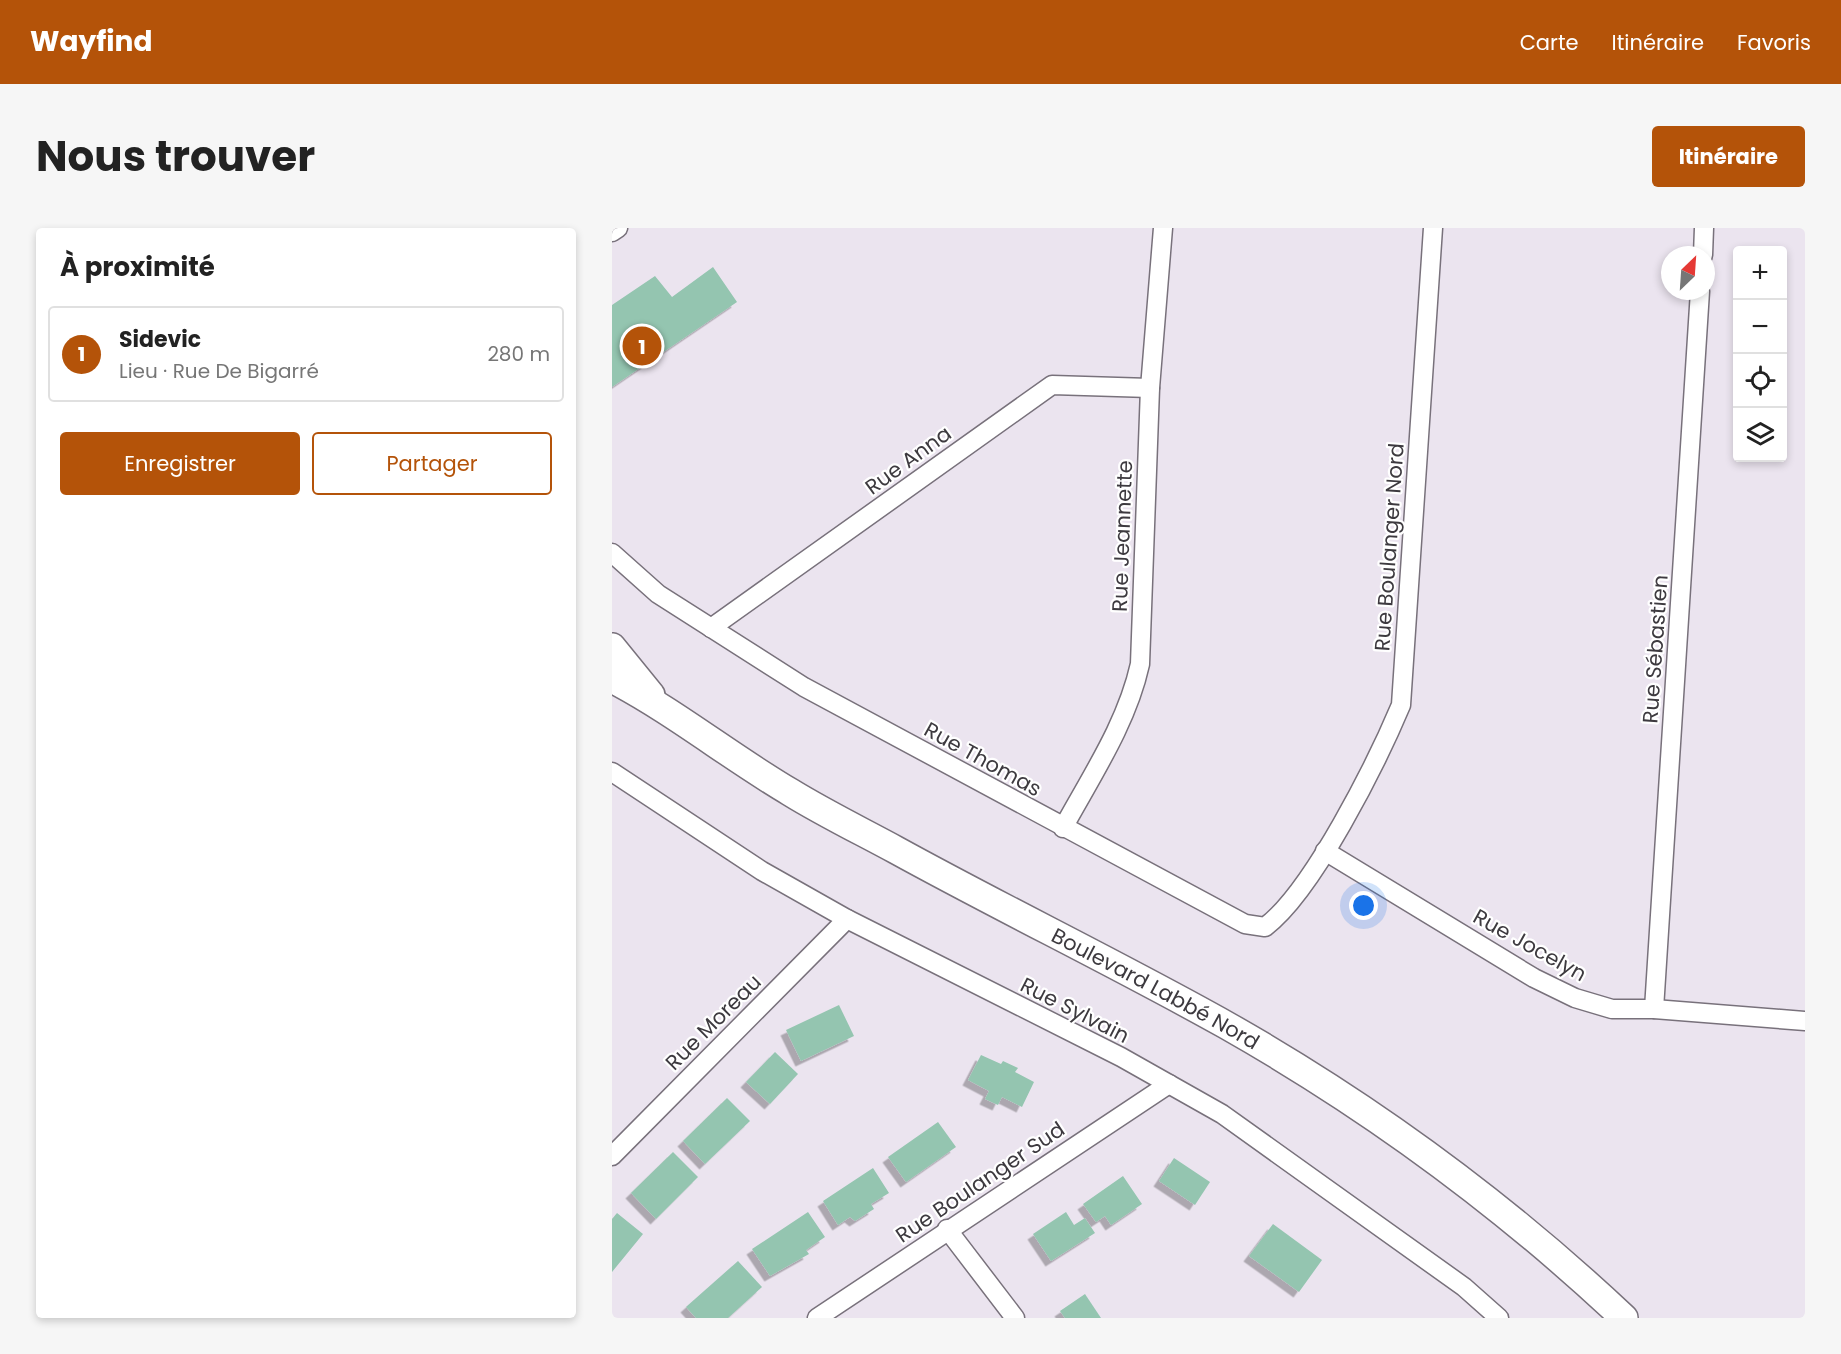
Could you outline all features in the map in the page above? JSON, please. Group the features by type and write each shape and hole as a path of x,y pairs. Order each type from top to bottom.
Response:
{"main road":[{"name":"Boulevard Labbé Nord","path":"612,647 658,703"},
{"name":"Boulevard Labbé Nord","path":"612,679 658,703 789,791 1177,998 1290,1064 1388,1128 1471,1190 1588,1284 1624,1318"}],"street":[{"path":"612,232 618,228"},
{"name":"Rue Jeannette","path":"1063,828 1122,720 1134,692 1140,664 1150,388 1163,228"},
{"name":"Rue Boulanger Nord","path":"1325,851 1401,705 1433,228"},
{"path":"1703,246 1704,228"},
{"name":"Rue Sébastien","path":"1654,1009 1699,300"},
{"name":"Rue Anna","path":"711,628 1052,385 1150,388"},
{"name":"Rue Thomas","path":"612,553 658,594 804,687 1245,924 1265,927 1280,916 1325,851"},
{"name":"Rue Sylvain","path":"612,772 752,864 847,919 1169,1084 1222,1114 1464,1287 1499,1318"},
{"name":"Rue Jocelyn","path":"1325,851 1534,978 1575,998 1612,1009 1654,1009 1805,1021"},
{"name":"Rue Moreau","path":"612,1156 847,919"},
{"name":"Rue Boulanger Sud","path":"817,1318 947,1229 1169,1084"},
{"path":"947,1229 1015,1318"}],"building":[{"path":"713,267 737,302 612,387 612,305 655,276 672,297"},
{"path":"839,1005 854,1036 801,1061 786,1030"},
{"path":"775,1052 798,1074 770,1104 746,1082"},
{"path":"981,1055 1001,1064 1003,1061 1018,1068 1015,1072 1034,1082 1022,1107 1002,1097 998,1105 985,1099 989,1091 968,1080"},
{"path":"727,1098 750,1121 705,1164 683,1141"},
{"path":"938,1122 956,1147 906,1182 888,1157"},
{"path":"673,1152 698,1177 656,1219 631,1193"},
{"path":"1174,1158 1210,1182 1195,1205 1159,1181"},
{"path":"873,1168 889,1193 871,1204 874,1209 855,1221 850,1217 838,1225 823,1201"},
{"path":"1123,1176 1142,1204 1111,1225 1105,1216 1096,1222 1083,1204"},
{"path":"808,1212 825,1237 806,1250 809,1254 770,1276 752,1249"},
{"path":"1066,1212 1074,1225 1085,1218 1095,1233 1051,1261 1033,1234"},
{"path":"617,1213 643,1234 612,1272 612,1219"},
{"path":"1273,1224 1322,1260 1299,1292 1249,1256"},
{"path":"738,1261 762,1287 728,1318 696,1318 686,1307"},
{"path":"1085,1294 1101,1318 1065,1318 1060,1311"}],"place":[{"name":"Sidevic","path":"642,346"}]}
